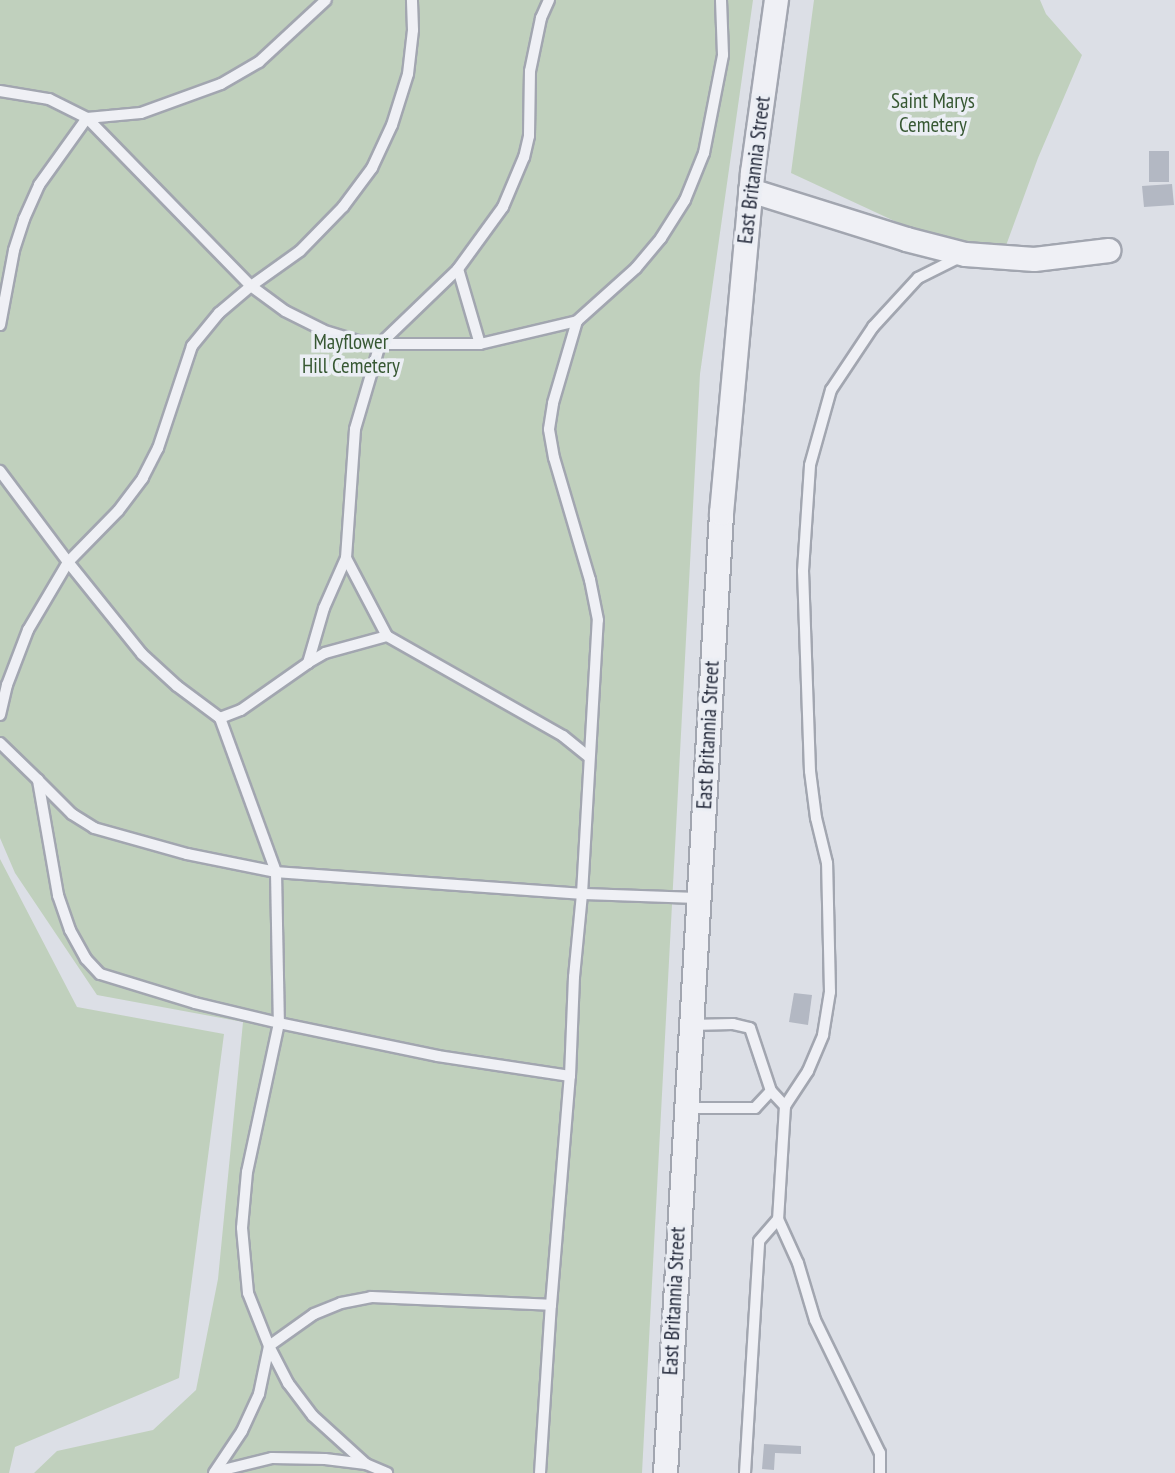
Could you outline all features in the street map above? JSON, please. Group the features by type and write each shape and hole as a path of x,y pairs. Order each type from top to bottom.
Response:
{"street":[{"name":"East Britannia Street","path":"665,1473 721,513 750,190 776,0"},
{"path":"750,190 906,239 965,254 1034,259 1108,250"}],"lane":[{"path":"0,325 14,250 24,219 39,185 87,118 141,113 221,84 258,62 326,0"},
{"path":"0,715 7,685 27,630 68,562 118,511 143,478 158,448 192,346 219,313 300,250 342,207 372,168 392,125 408,74 413,30 412,0"},
{"path":"308,663 324,608 346,558 355,429 380,344 458,269 503,207 524,157 529,136 530,71 541,18 549,0"},
{"path":"0,91 49,99 87,118 251,286 285,311 323,330 358,341 380,344 480,344 577,321 636,268 661,238 685,200 704,153 723,55 721,0"},
{"path":"880,1473 880,1452 815,1320 798,1263 778,1219 785,1106 808,1071 823,1035 830,992 827,863 810,771 803,571 810,466 831,390 873,327 918,278 965,254"},
{"path":"458,269 480,344"},
{"path":"540,1473 570,1076 573,977 582,894 598,620 590,580 554,458 549,429 553,403 577,321"},
{"path":"0,471 142,654 177,686 220,718 276,872 279,1023 247,1172 242,1228 248,1293 269,1346 288,1383 313,1416 366,1464"},
{"path":"346,558 387,636 563,736 588,756"},
{"path":"220,718 241,710 325,653 387,636"},
{"path":"0,743 72,814 94,828 212,860 276,872 582,894 699,898"},
{"path":"38,780 58,895 70,930 86,958 100,974 195,1003 279,1023 438,1056 570,1076"},
{"path":"691,1025 733,1024 750,1028 771,1091 785,1106"},
{"path":"686,1108 755,1108 771,1091"},
{"path":"745,1473 759,1241 778,1219"},
{"path":"214,1472 242,1431 259,1394 269,1346 314,1314 341,1303 371,1297 551,1306"},
{"path":"214,1472 272,1458 325,1459 366,1464 387,1473"}],"green space":[{"name":"Mayflower Hill Cemetery","path":"0,0 753,0 700,374 642,1473 34,1473 57,1451 153,1430 196,1390 218,1279 243,1022 97,995 15,873 0,838"},
{"name":"Saint Marys Cemetery","path":"814,0 1040,0 1046,14 1082,55 1038,158 1004,251 931,238 791,173"},
{"path":"0,859 77,1007 224,1034 179,1378 15,1447 9,1473 0,1473"}],"building":[{"path":"1149,151 1169,151 1169,182 1149,182"},
{"path":"1172,184 1174,205 1144,207 1142,186"},
{"path":"794,993 812,995 808,1025 789,1022"},
{"path":"764,1444 801,1446 801,1454 775,1453 774,1470 762,1469"}]}
